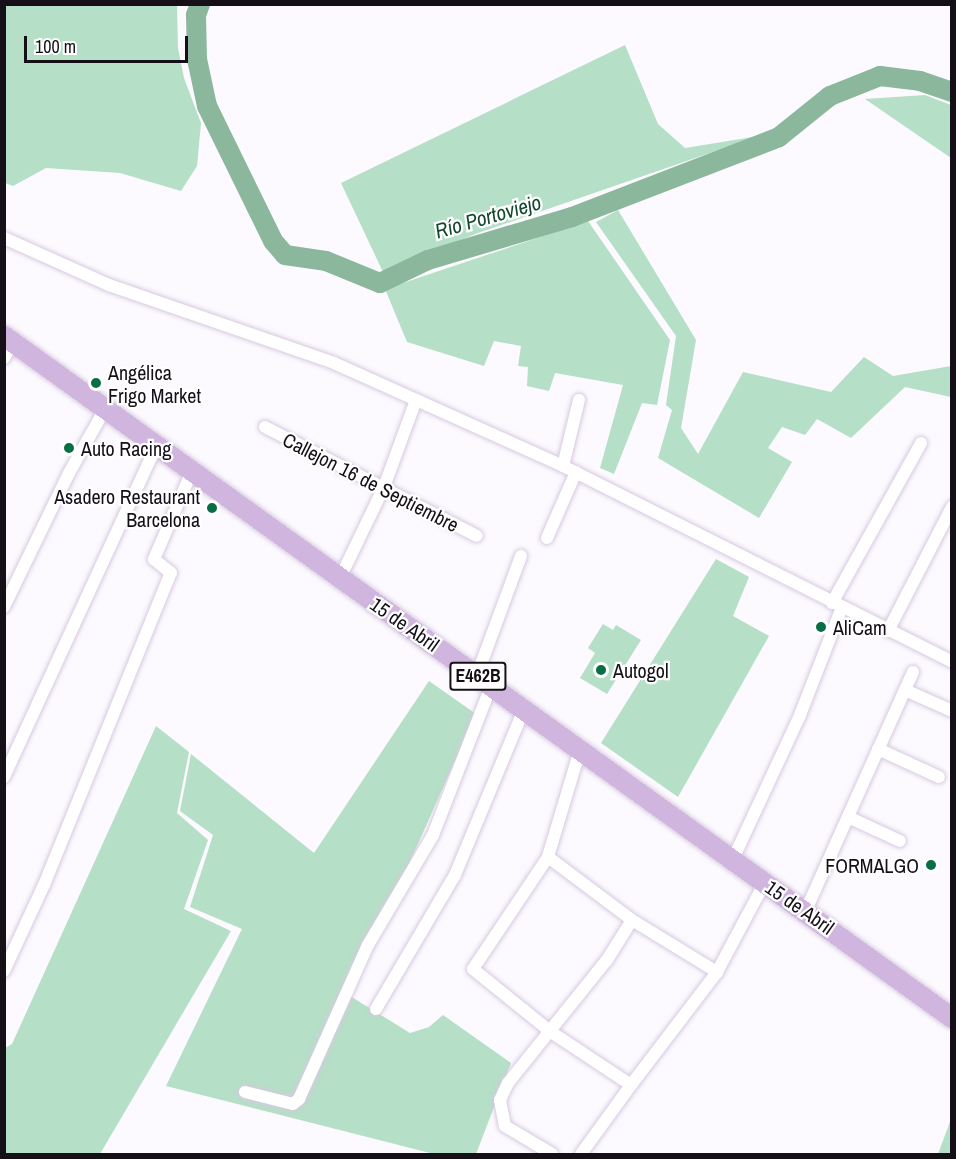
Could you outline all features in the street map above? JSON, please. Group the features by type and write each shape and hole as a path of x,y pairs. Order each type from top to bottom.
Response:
{"main road":[{"name":"15 de Abril","path":"7,346 157,445 806,910 951,1018"}],"street":[{"path":"4,238 109,285 334,363 576,472 951,662"},
{"path":"340,578 384,487 416,400"},
{"path":"563,466 579,400"},
{"path":"4,608 105,409"},
{"name":"Callejon 16 de Septiembre","path":"265,427 477,536"},
{"path":"733,859 800,715 837,605 921,443"},
{"path":"4,777 157,445"},
{"path":"4,971 44,885 171,573 154,559 192,471"},
{"path":"547,538 576,472"},
{"path":"888,631 951,507"},
{"path":"245,1092 293,1104 298,1100 368,945 433,835 522,556"},
{"path":"806,910 913,672"},
{"path":"905,690 951,711"},
{"path":"375,1009 455,875 524,710"},
{"path":"878,749 939,777"},
{"path":"580,750 548,856 473,969 551,1032 631,1085"},
{"path":"848,817 900,841"},
{"path":"548,856 632,920 717,972"},
{"path":"582,1155 631,1085 717,972 765,882"},
{"path":"552,1155 505,1126 500,1100 508,1083 607,960 632,920"}],"green space":[{"path":"5,4 177,5 178,48 184,78 201,123 197,166 181,191 120,173 46,168 13,186 5,183"},
{"path":"625,45 658,124 685,148 759,136 478,233 383,272 341,183"},
{"path":"925,95 951,105 951,158 865,99"},
{"path":"618,210 696,340 681,428 698,454 743,372 831,392 864,357 893,376 951,366 951,397 905,387 851,438 817,419 805,435 782,427 768,448 792,462 759,518 658,458 672,410 666,405 676,336 596,222"},
{"path":"588,221 670,340 657,405 642,403 614,474 600,468 623,385 555,373 549,391 527,386 528,367 518,366 521,346 494,341 484,366 407,342 385,289"},
{"path":"716,559 749,577 733,616 769,636 678,797 601,743"},
{"path":"603,624 613,630 616,625 641,640 607,694 580,678 595,653 588,648"},
{"path":"429,681 476,714 350,996 410,1033 429,1027 443,1015 511,1063 476,1154 434,1154 166,1086 242,929 190,907 213,835 180,811 191,754 314,853"},
{"path":"156,726 189,752 177,813 208,840 184,909 231,931 100,1154 5,1154 5,1048 12,1044"},
{"path":"951,1119 951,1154 938,1154"}],"waterway":[{"name":"Río Portoviejo","path":"200,4 196,15 197,59 207,106 273,241 285,255 326,261 380,283 428,260 572,217 779,137 830,96 880,76 920,81 952,92"}],"place":[{"name":"Angélica Frigo Market","path":"96,383"},
{"name":"Auto Racing","path":"69,448"},
{"name":"Asadero Restaurant Barcelona","path":"212,508"},
{"name":"AliCam","path":"821,627"},
{"name":"Autogol","path":"601,670"},
{"name":"FORMALGO","path":"931,865"}]}
